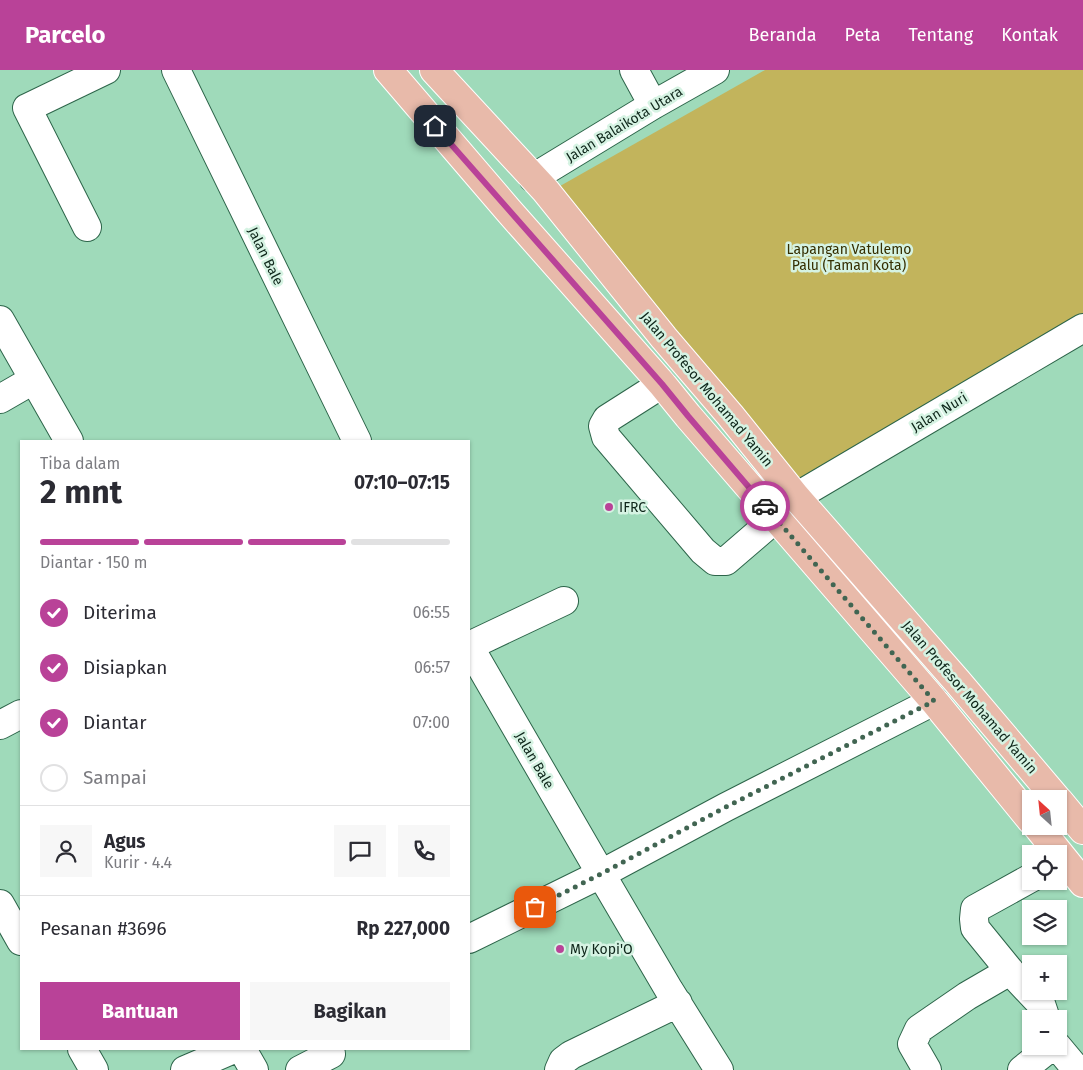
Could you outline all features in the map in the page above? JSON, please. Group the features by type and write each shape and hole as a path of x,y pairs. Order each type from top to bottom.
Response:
{"main road":[{"path":"388,70 508,210 662,384 934,701 1022,809"},
{"name":"Jalan Profesor Mohamad Yamin","path":"434,70 545,190 664,338 796,497 1050,790"},
{"path":"688,416 713,396"},
{"name":"Jalan Profesor Mohamad Yamin","path":"1068,812 1083,830"},
{"path":"1067,866 1083,883"}],"street":[{"path":"87,227 27,108 106,70"},
{"name":"Jalan Bale","path":"176,70 357,440"},
{"path":"634,70 653,105"},
{"name":"Jalan Balaikota Utara","path":"533,178 653,105 715,70"},
{"path":"0,320 68,440"},
{"name":"Jalan Nuri","path":"796,497 1083,328"},
{"path":"0,400 33,380"},
{"path":"662,384 608,419 603,426 606,437 702,551 715,561 726,561 776,518"},
{"path":"470,646 564,601"},
{"name":"Jalan Bale","path":"470,648 601,874 719,1070"},
{"path":"470,939 601,874 726,807 934,701"},
{"path":"0,725 20,715"},
{"path":"1022,883 975,909 975,928 1010,971 1041,1004 1043,1010"},
{"path":"0,904 20,939"},
{"path":"927,1070 912,1044 919,1029 966,996 1010,971"},
{"path":"559,1070 563,1061 571,1055 678,1003"},
{"path":"83,1050 94,1070"},
{"path":"185,1070 232,1050"},
{"path":"243,1050 254,1070"},
{"path":"1022,1070 1041,1055"},
{"path":"1064,1055 1077,1070"},
{"path":"300,1070 333,1058"}],"green space":[{"name":"Lapangan Vatulemo Palu (Taman Kota)","path":"765,70 1083,70 1083,337 805,498 553,190"}],"way so far":[{"path":"535,907 934,701 765,506"}],"place":[{"name":"IFRC","path":"609,507"},
{"name":"My Kopi'O","path":"560,949"}],"route":[{"path":"435,126 662,384 765,506"}]}
